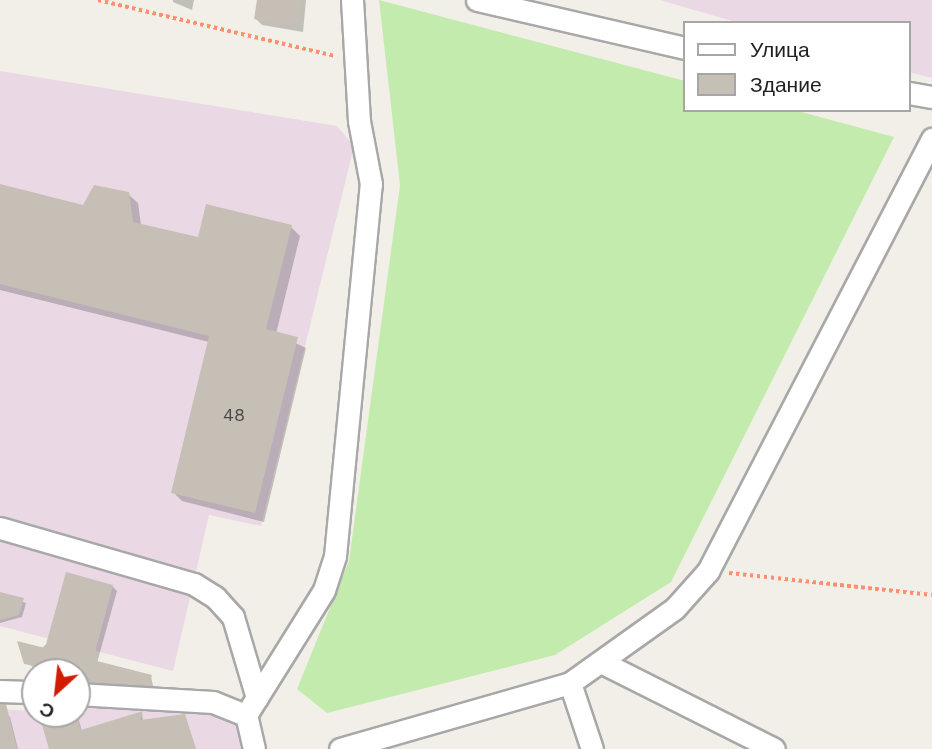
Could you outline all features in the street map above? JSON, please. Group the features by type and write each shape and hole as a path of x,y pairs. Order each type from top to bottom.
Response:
{"street":[{"path":"251,706 324,590 335,556 370,184 354,58 352,0"},
{"path":"477,0 684,48"},
{"path":"911,93 932,97"},
{"path":"340,749 570,683 605,664 675,608 708,571 932,139"},
{"path":"0,527 194,584 215,597 233,617 251,706 254,749"},
{"path":"605,664 774,749"},
{"path":"570,683 593,749"},
{"path":"0,691 21,692"},
{"path":"91,695 251,706"}],"path":[{"path":"98,0 293,51 354,58"},
{"path":"708,571 932,596"}],"shaded area":[{"path":"660,0 932,0 932,78 911,73 911,21 732,21"},
{"path":"0,71 337,126 354,146 261,526 209,515 173,671 0,626"},
{"path":"206,705 235,720 242,749 0,749 0,709 21,710 21,728 91,728 91,707"}],"green space":[{"path":"379,0 684,81 684,112 801,112 894,137 671,582 555,655 327,713 297,689 349,561 400,185"}],"building":[{"path":"257,0 302,0 297,27 254,19"},
{"path":"0,184 83,205 94,185 129,192 133,222 198,237 206,204 292,225 266,329 298,337 255,513 171,493 209,336 0,284"},
{"path":"66,572 113,585 93,660 152,675 149,685 94,682 91,680 91,658 22,658 17,641 45,648"},
{"path":"0,592 24,598 19,615 0,620"},
{"path":"0,704 6,704 17,749 0,749"},
{"path":"143,711 140,720 185,714 196,749 49,749 43,728 81,730"}]}
